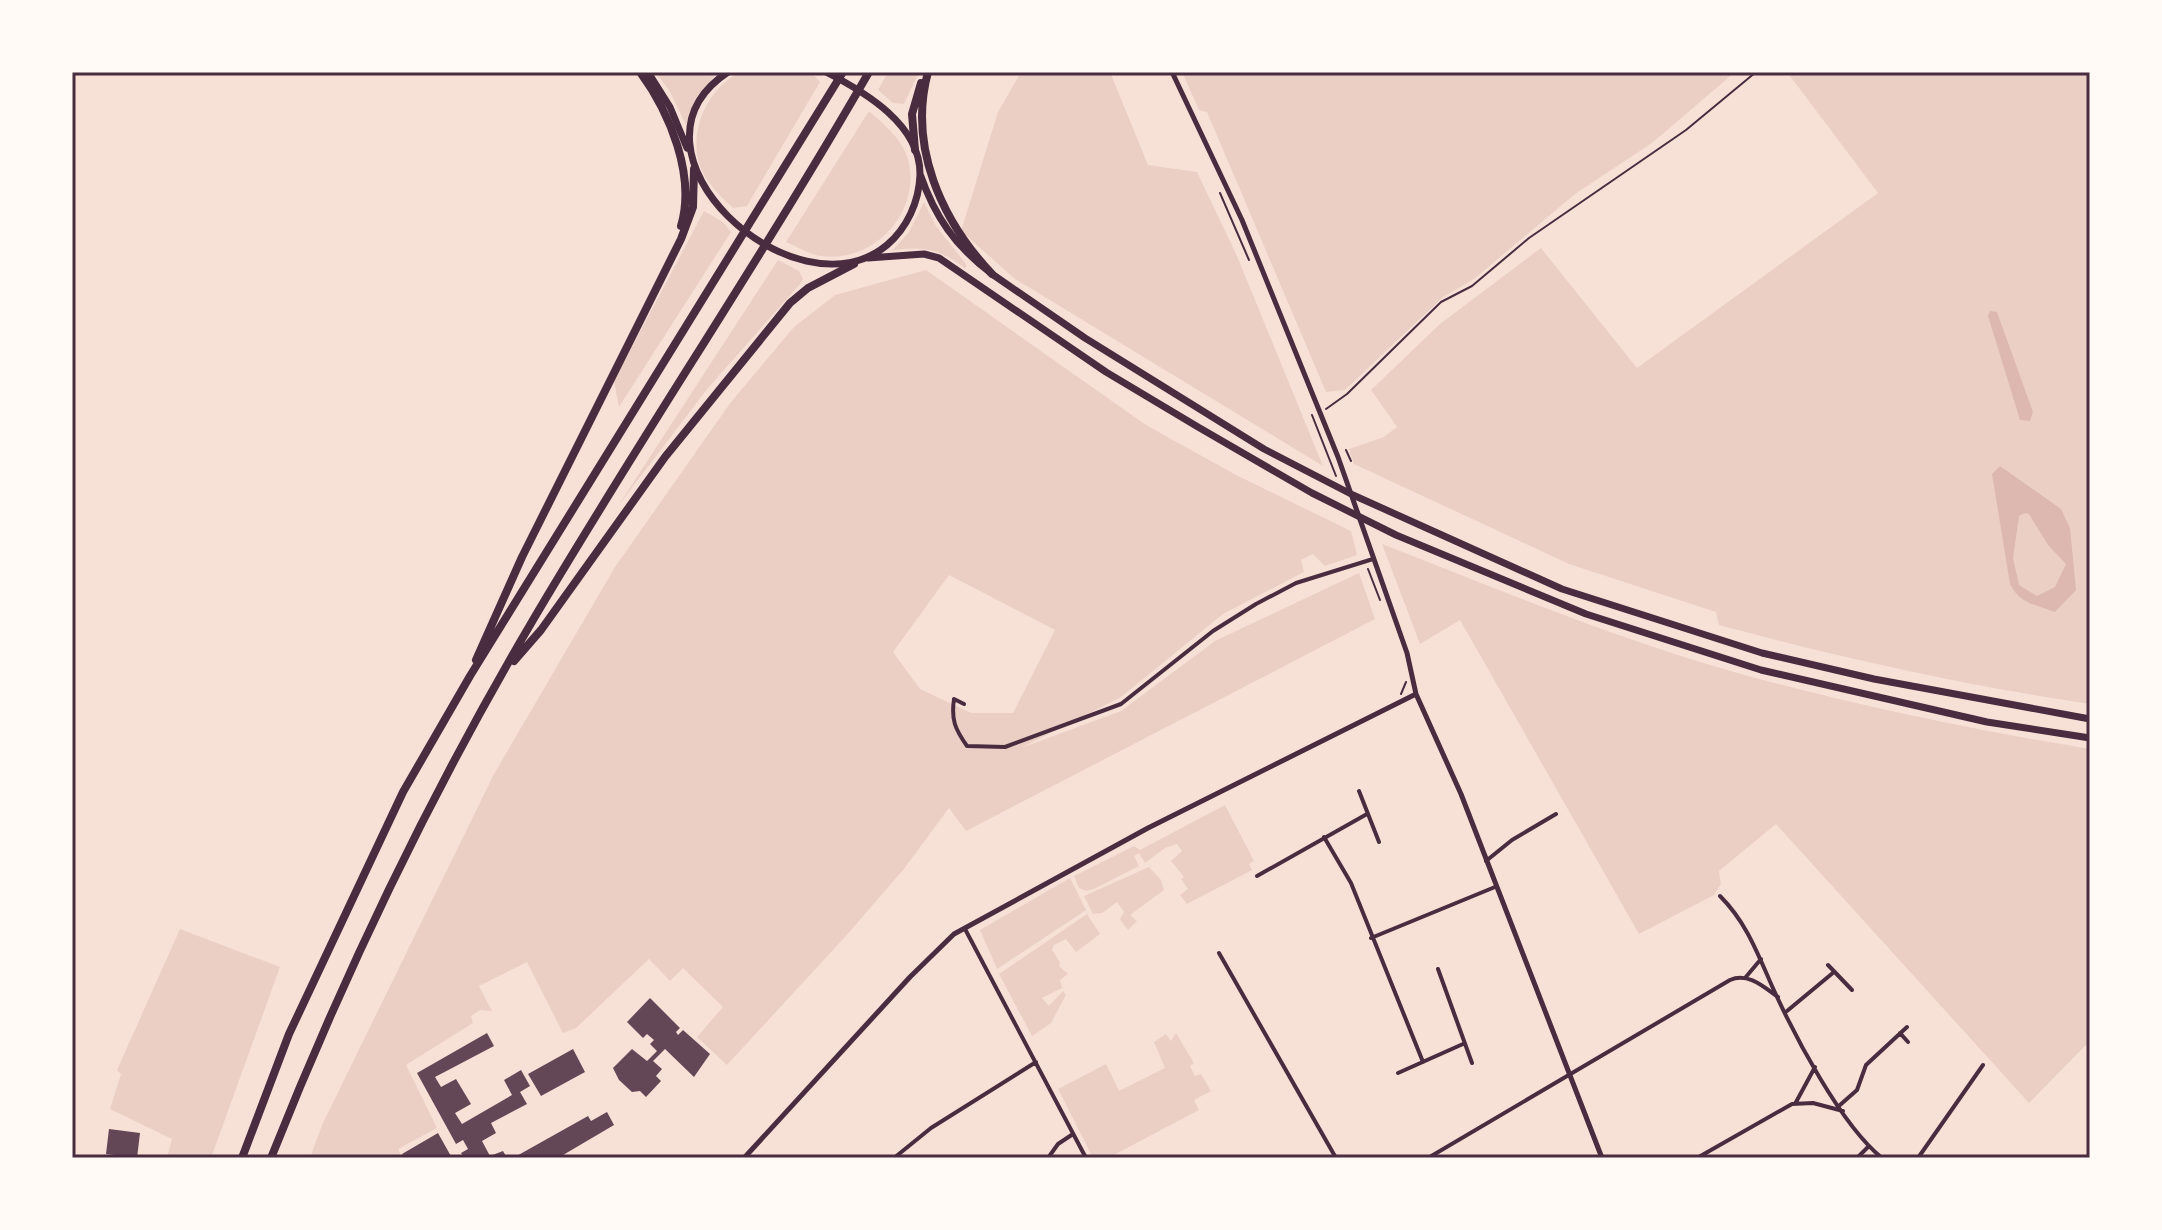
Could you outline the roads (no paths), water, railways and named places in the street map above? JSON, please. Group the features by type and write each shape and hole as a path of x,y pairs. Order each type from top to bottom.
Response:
{"highway":[{"path":"640,72 658,101 685,178 684,215 669,261"},
{"path":"242,1158 289,1034 403,792 470,676 843,72"},
{"path":"271,1158 329,1014 404,853 503,674 602,505 797,197 869,72"},
{"path":"915,150 912,114 928,72"},
{"path":"928,72 921,133 931,174 954,226 992,274"},
{"path":"470,676 522,557 693,207 693,165"},
{"path":"503,674 541,630 665,457 790,303 808,288 854,264"}],"main road":[{"path":"648,72 670,107 711,200 742,228 789,255 813,264 854,264 868,258 905,226 920,174"},
{"path":"693,165 690,130 695,113 705,93 728,72"},
{"path":"826,72 886,110 905,131 915,150 931,205 965,253 1198,411 1319,477 1389,512 1562,589 1762,653 1874,679 2090,719"},
{"path":"868,258 924,254 939,258 1106,372 1312,493 1396,535 1586,614 1761,670 1987,722 2090,738"}],"street":[{"path":"1172,72 1242,220 1338,457 1407,653 1416,694 1431,720 1602,1158"},
{"path":"964,704 954,699 951,713 953,725 967,746 1005,747 1042,735 1121,704 1213,631 1287,587 1373,559"},
{"path":"744,1158 942,943 1148,828 1416,694"},
{"path":"1359,791 1379,842"},
{"path":"1257,876 1367,814"},
{"path":"1486,861 1512,840 1556,814"},
{"path":"1324,837 1351,883 1423,1062"},
{"path":"1371,938 1495,887"},
{"path":"1720,896 1742,921 1815,1066 1869,1146 1882,1158"},
{"path":"965,929 1086,1158"},
{"path":"1219,953 1336,1158"},
{"path":"1745,978 1761,959"},
{"path":"1828,965 1852,990"},
{"path":"1438,969 1472,1063"},
{"path":"1786,1011 1834,972"},
{"path":"1428,1158 1730,980 1745,978 1778,997"},
{"path":"1840,1106 1857,1090 1866,1065 1907,1027"},
{"path":"1900,1033 1908,1042"},
{"path":"1398,1073 1463,1044"},
{"path":"894,1158 931,1128 1036,1062"},
{"path":"1918,1158 1983,1065"},
{"path":"1795,1104 1815,1066"},
{"path":"1697,1158 1795,1104 1813,1103 1844,1111"},
{"path":"1048,1158 1058,1144 1073,1134"},
{"path":"1857,1158 1869,1146"}]}
